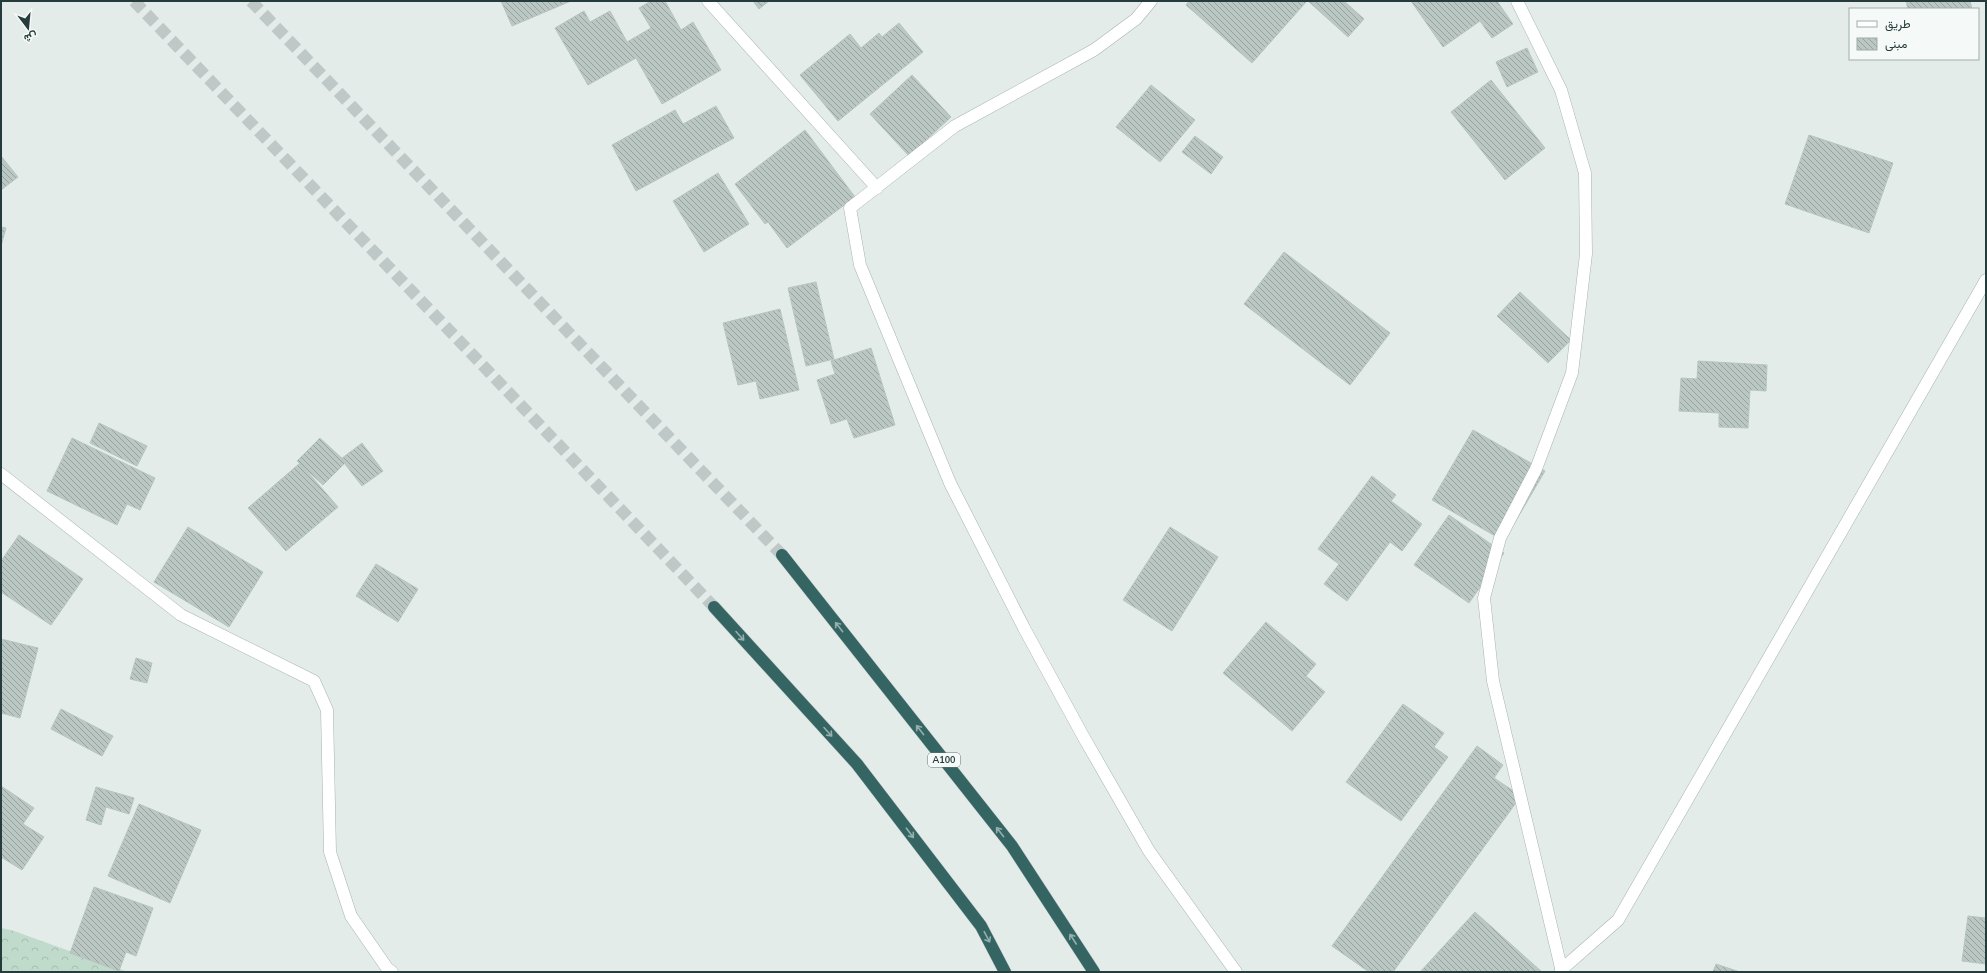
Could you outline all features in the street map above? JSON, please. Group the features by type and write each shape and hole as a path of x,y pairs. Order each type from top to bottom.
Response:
{"highway":[{"name":"A100","path":"782,555 1012,846 1094,972"},
{"path":"714,607 857,764 981,926 1005,972"}],"street":[{"path":"708,1 877,188"},
{"path":"1151,1 1136,19 1094,50 955,126 850,208 860,265 950,483 1024,628 1083,736 1149,851 1236,972"},
{"path":"1517,1 1562,90 1585,173 1586,254 1572,373 1536,468 1500,538 1484,598 1493,681 1562,971 1618,920 1986,280"},
{"path":"1,474 181,615 314,681 327,710 330,852 351,916 387,968 392,972"}],"green space":[{"path":"1,928 11,930 128,972 1,972"}],"building":[{"path":"501,1 571,1 512,26"},
{"path":"651,1 665,1 681,30 693,22 721,70 662,104 636,58 588,85 555,28 584,11 590,22 610,11 627,42 651,28 639,8"},
{"path":"753,1 769,1 759,9"},
{"path":"1189,1 1307,1 1252,63 1186,5"},
{"path":"1308,1 1344,1 1364,19 1348,37"},
{"path":"1411,1 1497,1 1513,24 1492,38 1480,21 1443,47"},
{"path":"1906,1 1970,1 1972,8 1908,8"},
{"path":"899,23 923,52 838,121 800,75 850,34 861,48 879,33 882,37"},
{"path":"1527,48 1538,72 1507,87 1496,62"},
{"path":"912,75 951,117 909,156 870,114"},
{"path":"1491,80 1545,148 1505,180 1451,112"},
{"path":"1151,85 1195,120 1160,162 1116,127"},
{"path":"716,106 734,138 636,191 612,145 675,110 683,124"},
{"path":"805,130 855,197 787,248 768,222 765,224 735,184"},
{"path":"1809,135 1893,163 1869,233 1785,204"},
{"path":"1195,136 1223,157 1211,174 1182,152"},
{"path":"1,156 18,177 1,190"},
{"path":"718,173 749,224 704,252 673,201"},
{"path":"1,227 6,228 1,246"},
{"path":"1284,252 1390,333 1350,385 1244,304"},
{"path":"816,282 834,359 806,366 788,288"},
{"path":"1520,292 1571,340 1548,363 1497,316"},
{"path":"780,309 799,390 760,399 756,381 738,385 723,323"},
{"path":"871,348 895,425 854,438 847,419 831,424 817,380 835,374 831,361"},
{"path":"1698,361 1767,365 1766,391 1750,390 1748,428 1719,427 1719,413 1679,411 1681,378 1697,379"},
{"path":"99,423 147,446 137,466 90,443"},
{"path":"1473,430 1545,471 1504,541 1432,500"},
{"path":"72,438 155,478 140,510 127,504 117,525 47,491"},
{"path":"320,438 346,462 323,485 297,461"},
{"path":"362,443 383,471 362,486 341,459"},
{"path":"300,463 338,507 286,551 248,508"},
{"path":"1372,476 1396,495 1391,501 1422,524 1402,551 1390,542 1347,601 1324,584 1339,564 1318,549"},
{"path":"1449,515 1504,553 1469,603 1414,565"},
{"path":"188,527 263,572 229,627 154,582"},
{"path":"1170,527 1218,557 1172,631 1123,600"},
{"path":"19,535 83,579 51,625 1,592 1,561"},
{"path":"376,564 418,589 398,622 356,596"},
{"path":"1266,622 1316,664 1306,676 1325,692 1292,731 1223,673"},
{"path":"1,639 38,648 20,718 1,713"},
{"path":"136,658 152,663 147,683 130,679"},
{"path":"1403,704 1444,733 1434,747 1448,757 1401,821 1346,782"},
{"path":"61,709 113,736 102,756 51,729"},
{"path":"1477,746 1503,765 1494,778 1521,796 1393,972 1369,972 1332,946"},
{"path":"1,786 34,808 23,824 44,837 22,870 1,857"},
{"path":"96,787 134,798 129,814 106,807 101,825 86,820"},
{"path":"139,804 201,830 170,903 108,876"},
{"path":"94,887 153,908 136,956 126,952 119,971 70,953"},
{"path":"1475,912 1542,972 1420,972"},
{"path":"1968,916 1986,918 1986,964 1962,961"},
{"path":"1716,964 1740,972 1713,972"}],"tunnel":[{"path":"134,1 714,607"},
{"path":"251,1 782,555"}]}
